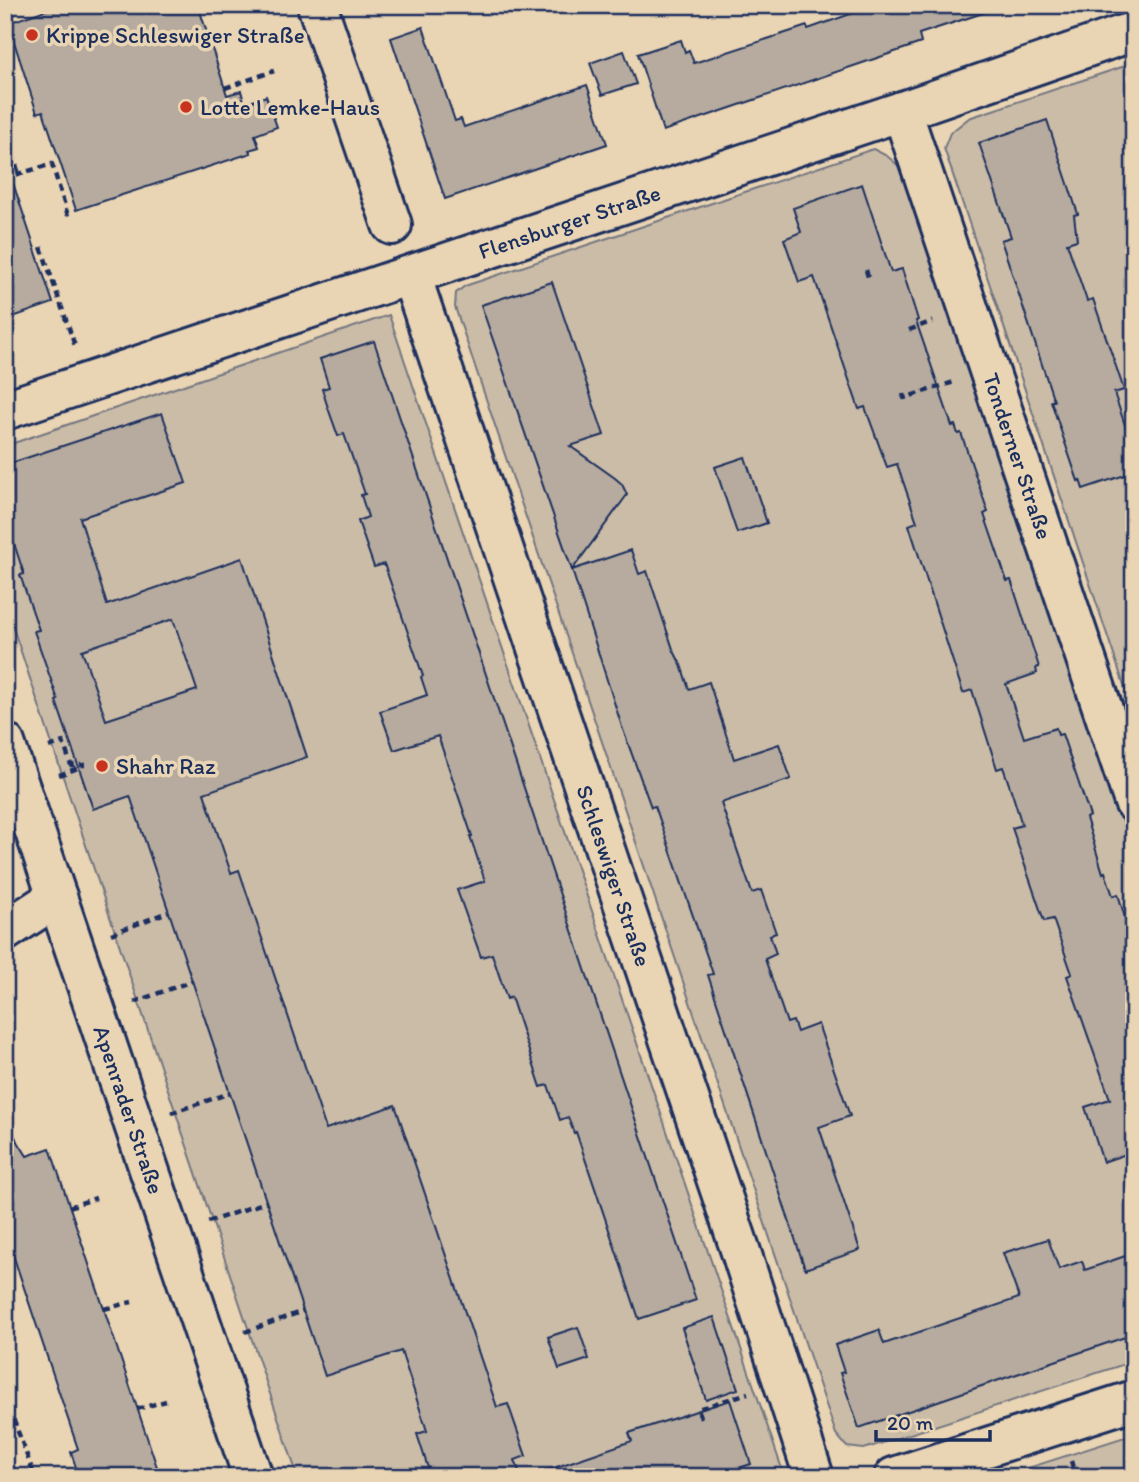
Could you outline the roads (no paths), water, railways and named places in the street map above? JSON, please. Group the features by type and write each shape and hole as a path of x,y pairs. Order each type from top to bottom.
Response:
{"street":[{"path":"317,5 392,225"},
{"name":"Flensburger Straße","path":"5,410 902,111 1134,30"},
{"name":"Tonderner Straße","path":"902,111 1134,802"},
{"name":"Schleswiger Straße","path":"411,275 736,1237 814,1477"},
{"name":"Apenrader Straße","path":"5,743 253,1477"},
{"path":"5,931 57,897"},
{"path":"894,1477 1134,1400"}],"place":[{"name":"Krippe Schleswiger Straße","path":"32,35"},
{"name":"Lotte Lemke-Haus","path":"186,107"},
{"name":"Shahr Raz","path":"102,766"}]}
